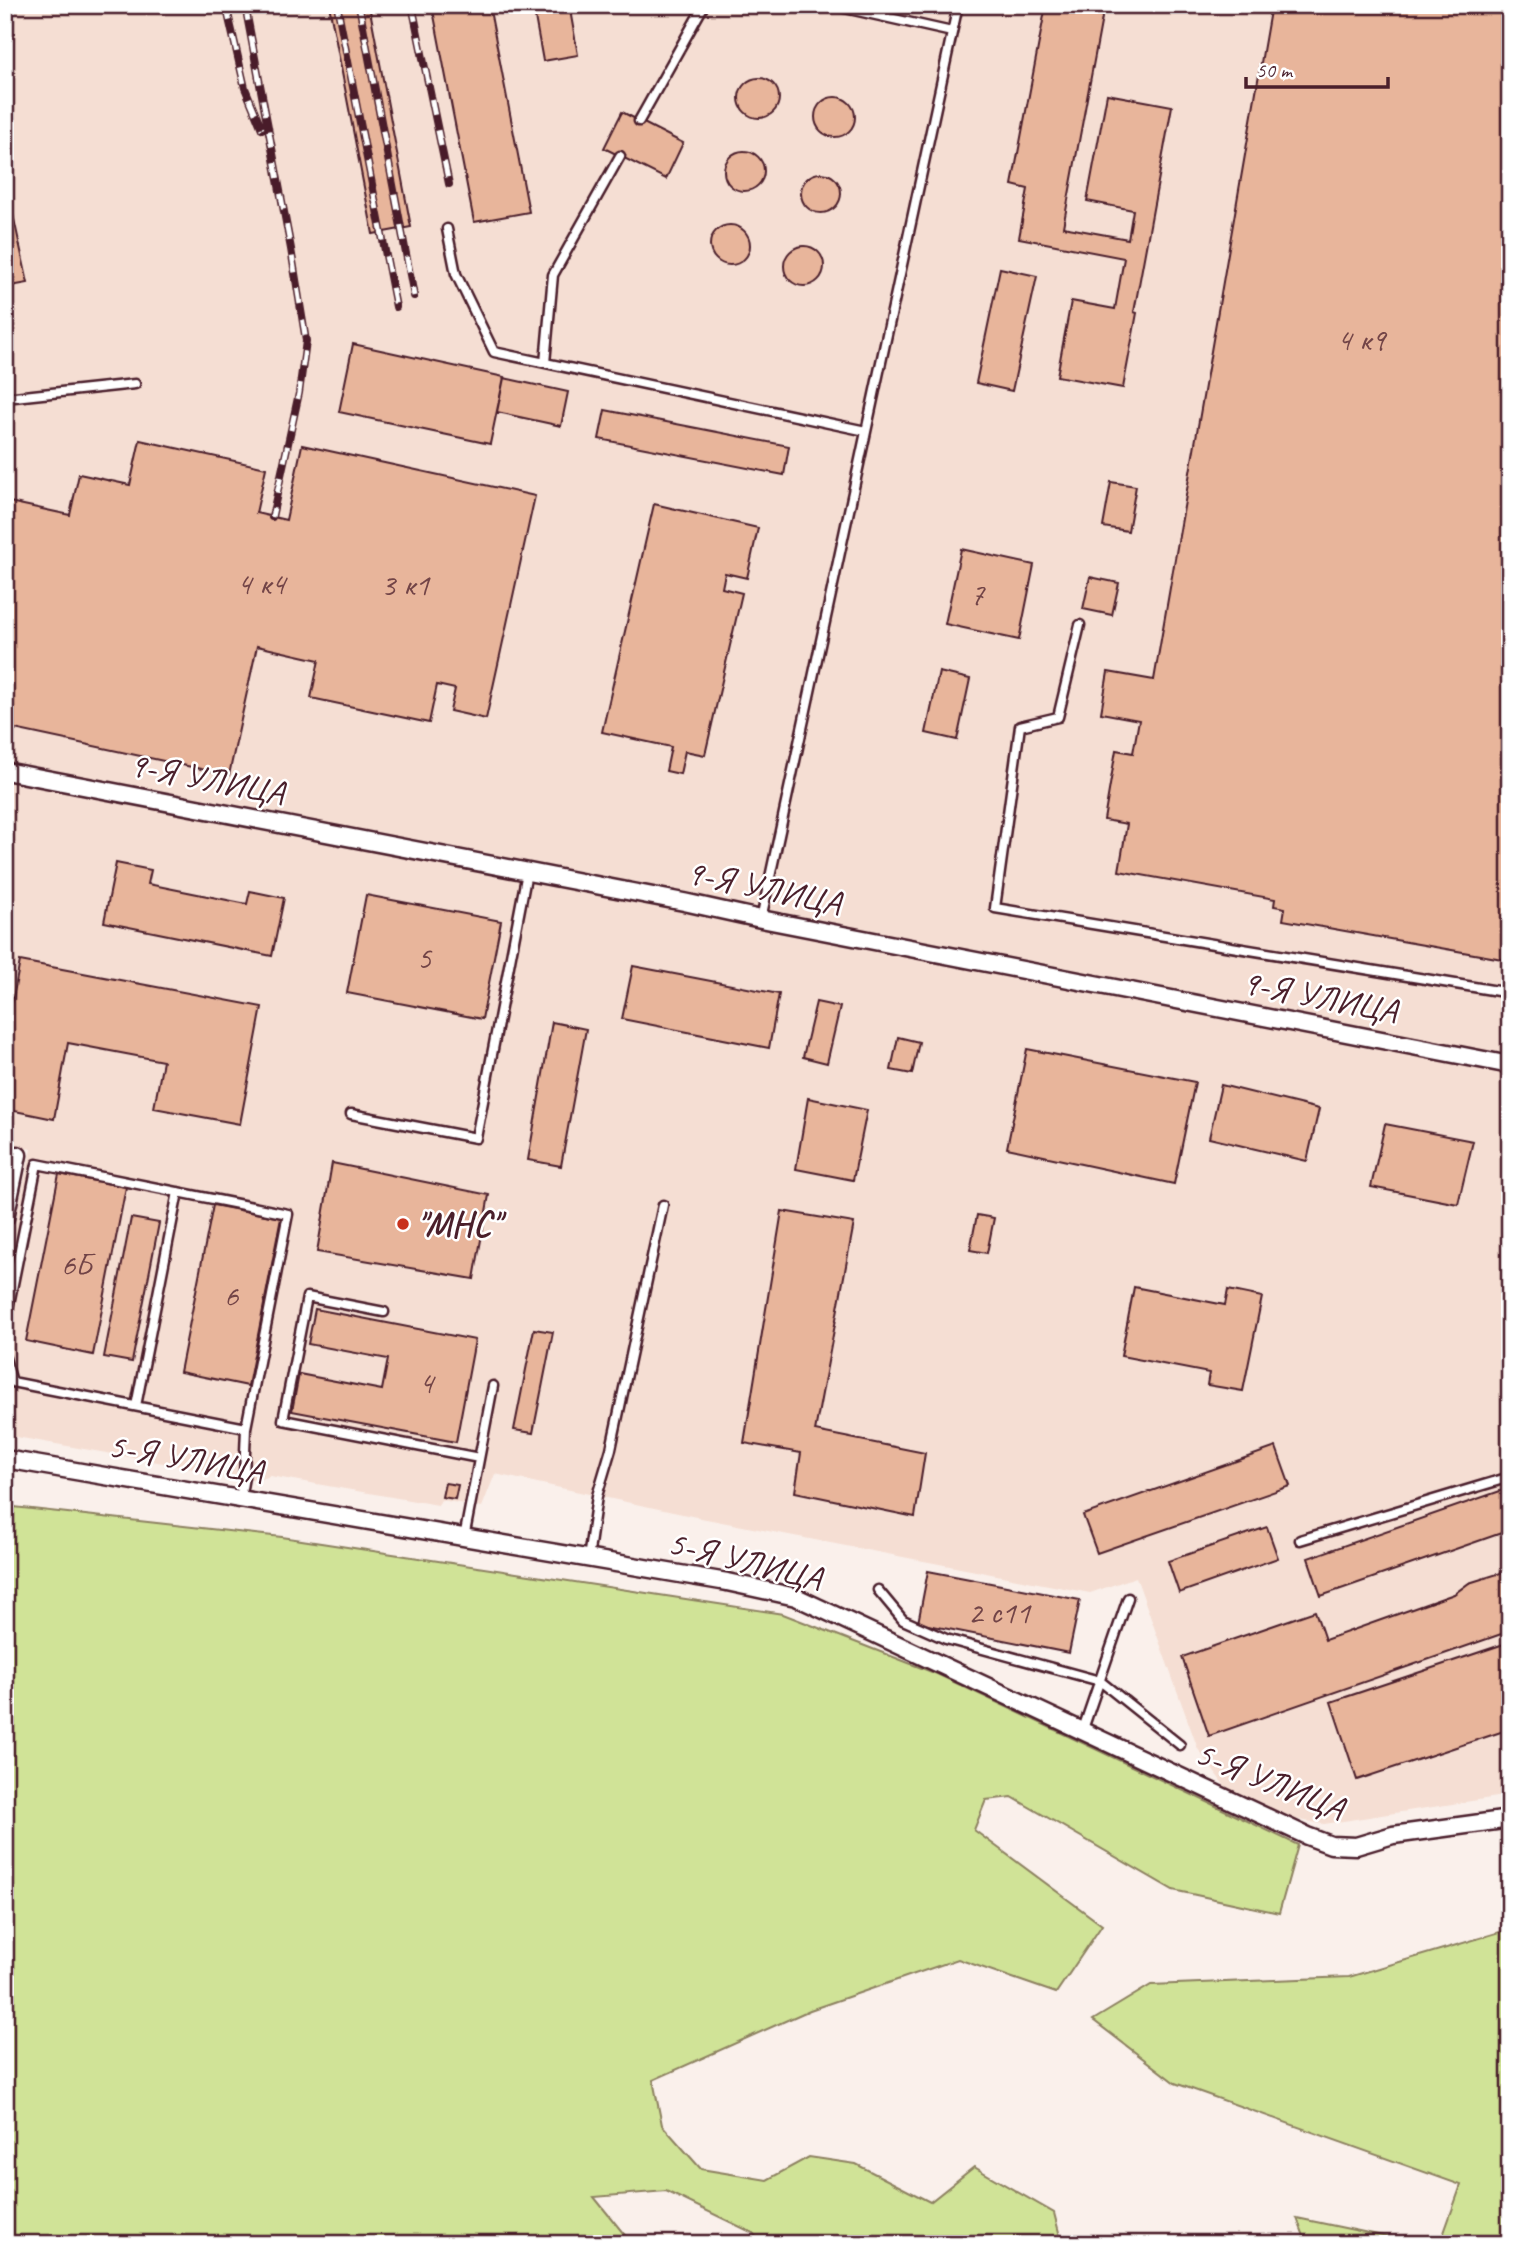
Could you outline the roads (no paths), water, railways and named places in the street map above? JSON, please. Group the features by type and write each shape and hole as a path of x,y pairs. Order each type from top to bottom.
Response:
{"street":[{"name":"9-Я УЛИЦА","path":"5,771 1510,1065"},
{"path":"5,1218 18,1155"},
{"name":"5-Я УЛИЦА","path":"5,1459 727,1582 796,1597 1082,1732 1331,1845 1356,1846 1393,1835 1510,1819"}],"lane":[{"path":"639,121 704,5"},
{"path":"831,5 953,32"},
{"path":"761,919 958,5"},
{"path":"545,363 553,275 620,156"},
{"path":"447,229 456,274 494,352 866,431"},
{"path":"5,398 135,384"},
{"path":"1080,625 1058,717 1020,726 995,908 1510,993"},
{"path":"351,1114 476,1138 527,872"},
{"path":"5,1324 37,1164 288,1214 246,1428 244,1477 240,1499"},
{"path":"136,1406 178,1192"},
{"path":"588,1559 597,1496 611,1448 663,1205"},
{"path":"384,1311 307,1297 283,1420 479,1458"},
{"path":"5,1357 12,1382 246,1428"},
{"path":"464,1538 493,1386"},
{"path":"1300,1540 1510,1477"},
{"path":"878,1590 903,1620 946,1639 1100,1681 1180,1745"},
{"path":"1082,1732 1128,1598"}],"railway":[{"path":"226,5 245,88 262,129"},
{"path":"245,5 306,341 299,393 272,517"},
{"path":"337,5 396,307"},
{"path":"359,5 414,296"},
{"path":"412,5 449,184"}],"place":[{"name":"\"МНС\"","path":"403,1224"}]}
